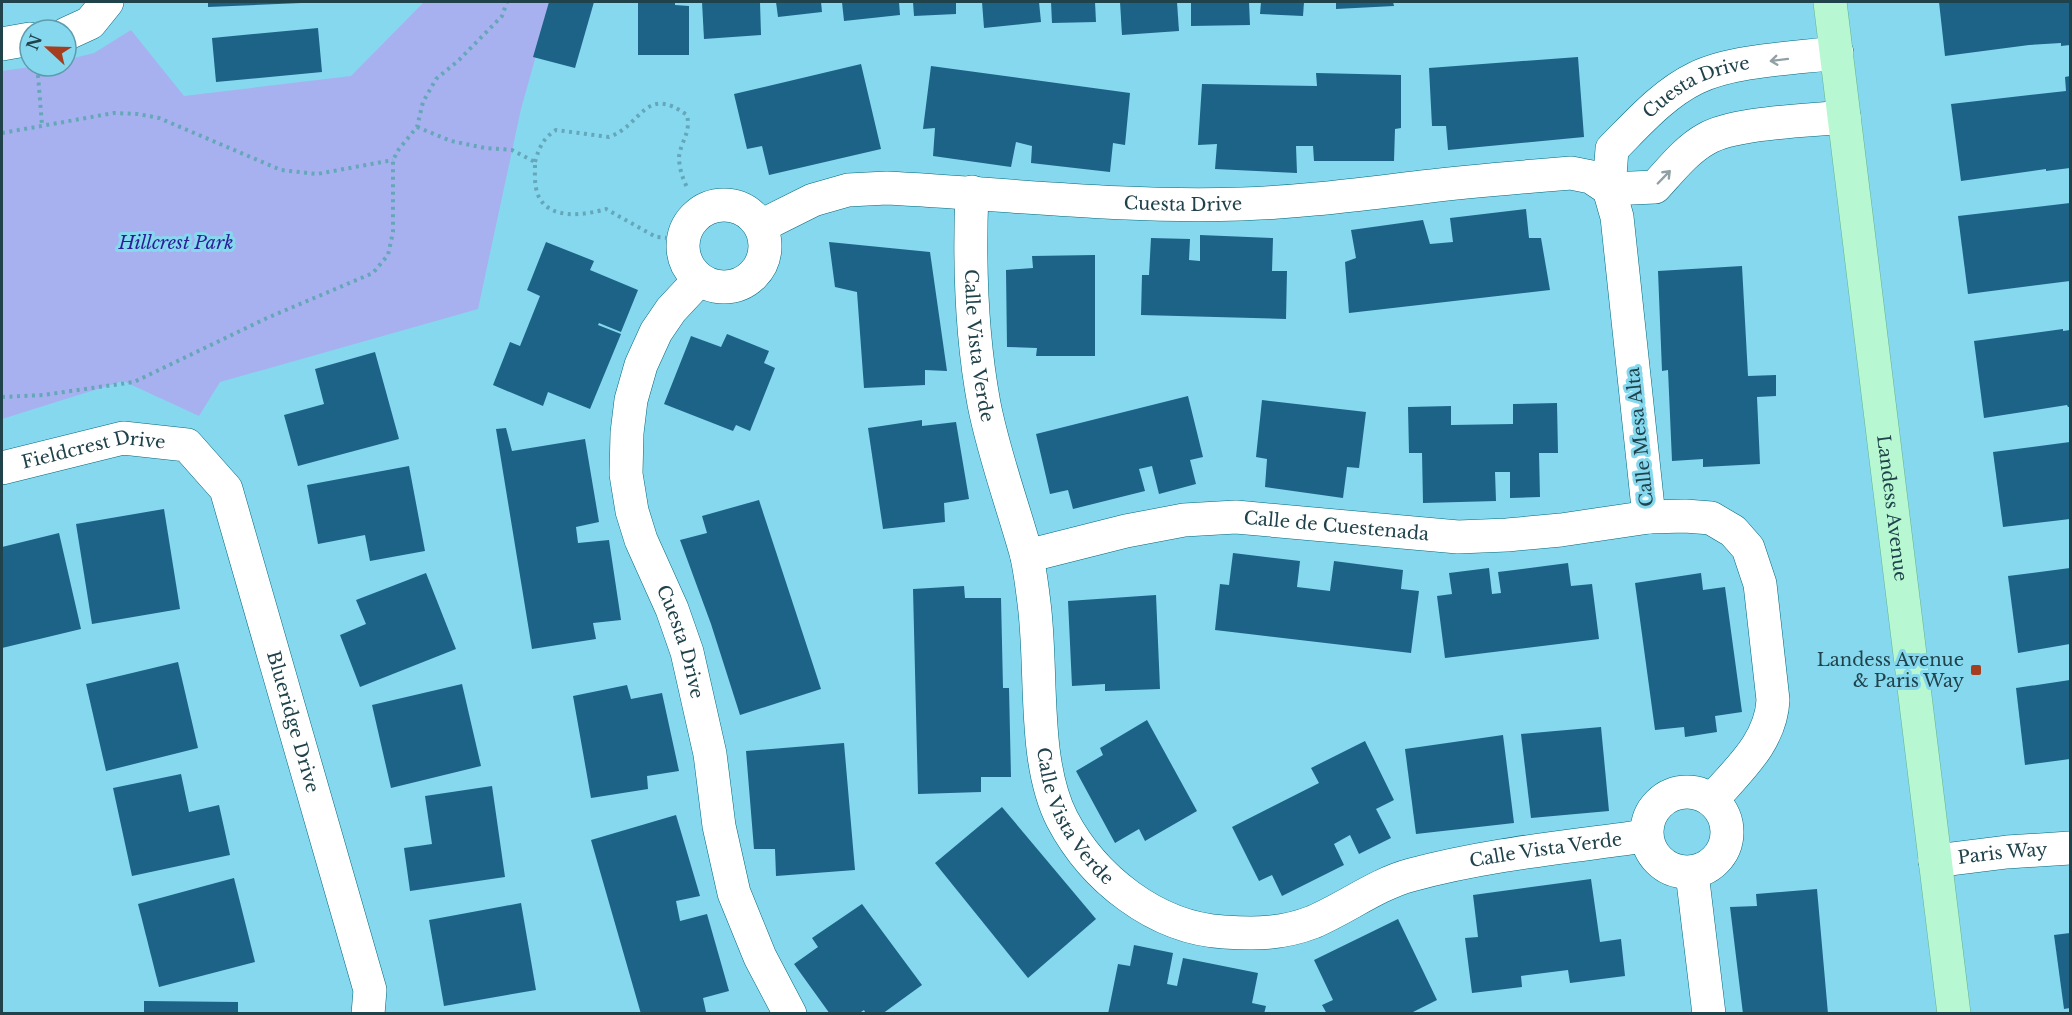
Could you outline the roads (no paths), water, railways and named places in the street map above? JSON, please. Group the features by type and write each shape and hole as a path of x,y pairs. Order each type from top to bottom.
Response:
{"main road":[{"name":"Landess Avenue","path":"1830,2 1954,1014"}],"street":[{"path":"78,28 90,23 106,4"},
{"path":"2,44 18,41"},
{"name":"Cuesta Drive","path":"1609,189 1612,149 1659,102 1697,78 1734,66 1837,53"},
{"name":"Cuesta Drive","path":"761,226 813,200 848,190 887,188 1130,204 1241,204 1320,200 1422,187 1571,173 1590,177 1609,189 1655,187 1683,158 1706,139 1735,129 1844,117"},
{"name":"Calle Mesa Alta","path":"1609,189 1617,217 1649,517 1711,518 1733,531 1748,548 1760,584 1773,713 1764,738 1712,800"},
{"name":"Calle Vista Verde","path":"972,192 970,231 973,322 984,402 995,452 1027,556 1039,645 1046,769 1061,816 1083,854 1108,881 1143,905 1179,923 1219,932 1269,934 1312,922 1406,876 1448,865 1480,858 1646,836"},
{"path":"717,204 734,205 750,213 761,226 766,244 762,262 751,277 735,286 717,287 699,280 689,268 682,254 682,239 689,223 701,210 717,204"},
{"name":"Cuesta Drive","path":"699,280 671,310 656,332 641,365 630,411 626,474 632,511 641,540 672,609 687,652 710,754 719,826 734,893 760,957 790,1014"},
{"name":"Fieldcrest Drive","path":"2,468 123,438 187,445"},
{"name":"Blueridge Drive","path":"187,445 226,489 370,990 368,1014"},
{"name":"Calle de Cuestenada","path":"1027,556 1126,531 1184,520 1236,517 1458,537 1561,530 1649,517"},
{"path":"1690,791 1712,800 1720,808 1728,831 1721,854 1704,870 1692,873 1682,873 1661,864 1654,857 1646,836 1647,824 1657,804 1667,796 1690,791"},
{"name":"Paris Way","path":"1935,861 2007,852 2070,848"},
{"path":"1692,873 1709,1014"}],"place":[{"name":"Landess Avenue & Paris Way","path":"1976,670"}],"park label":[{"name":"Hillcrest Park","path":"176,243"}]}
